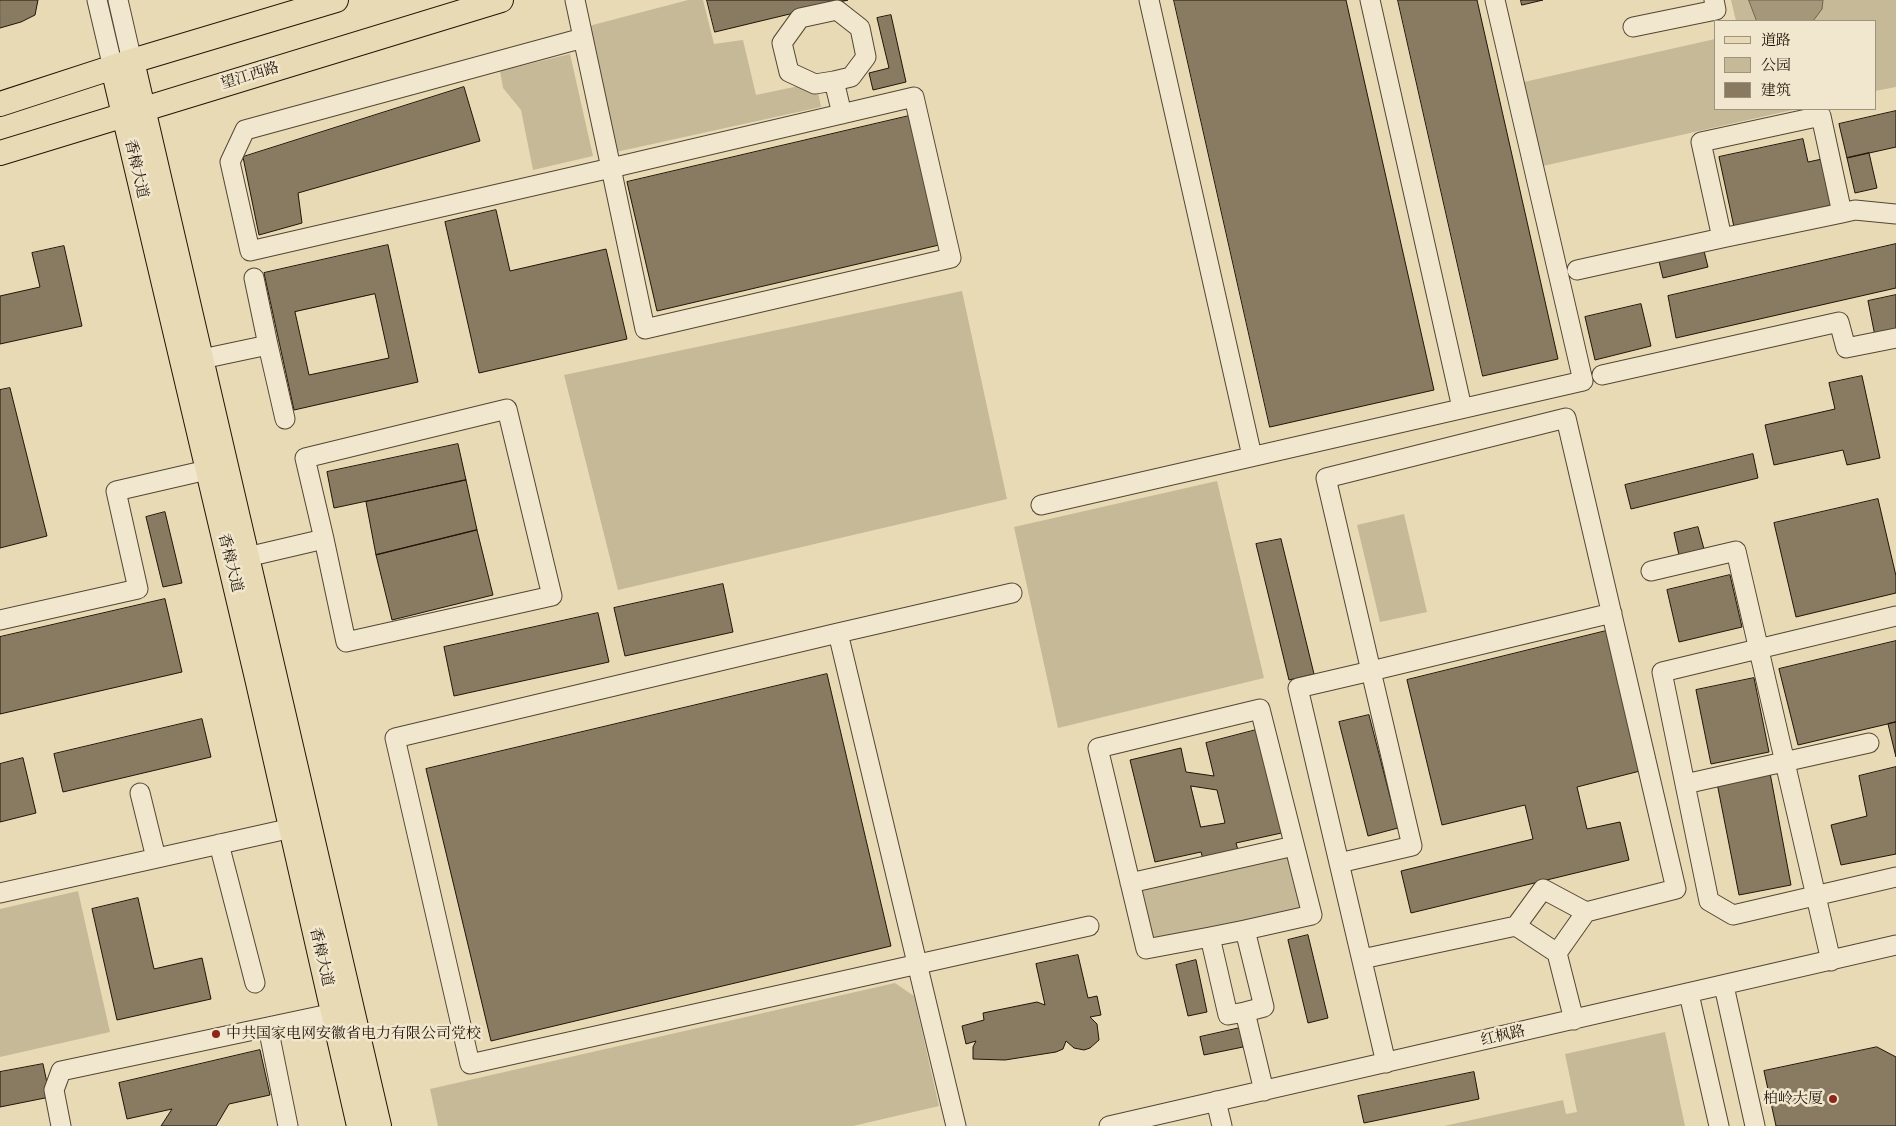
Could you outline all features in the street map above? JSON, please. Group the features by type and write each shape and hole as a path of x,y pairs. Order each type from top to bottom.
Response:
{"main road":[{"path":"0,104 336,0"},
{"name":"望江西路","path":"0,153 501,0"},
{"name":"香樟大道","path":"123,65 207,470 360,1126"},
{"name":"香樟大道","path":"134,112 202,360 379,1126"}],"street":[{"name":"香樟大道","path":"97,0 123,65"},
{"name":"香樟大道","path":"118,0 123,65"},
{"path":"575,0 611,168 645,329 951,258 914,97 611,168 250,251 230,162 245,130 583,38"},
{"path":"1149,0 1252,456"},
{"path":"1370,0 1462,408"},
{"path":"1041,505 1583,381 1495,0"},
{"path":"1633,27 1716,10 1714,0"},
{"path":"837,10 860,28 866,57 851,76 834,81 815,84 789,72 782,43 800,18 837,10"},
{"path":"834,81 842,114"},
{"path":"1722,238 1701,142 1821,116 1842,213"},
{"path":"1577,270 1855,210 1896,214"},
{"path":"254,278 285,419"},
{"path":"1602,375 1839,322 1846,348 1896,338"},
{"path":"202,360 268,345"},
{"path":"507,409 552,596 346,642 324,539 306,458 507,409"},
{"path":"1339,863 1412,846 1326,478 1566,418 1676,889 1586,912 1557,953"},
{"path":"0,620 138,589 116,491 207,470"},
{"path":"247,557 324,539"},
{"path":"1650,571 1736,551 1831,961"},
{"path":"1012,593 838,632 395,738 470,1064 1089,926"},
{"path":"1386,1063 1298,688 1612,613"},
{"path":"1896,616 1662,672 1709,901 1733,915 1896,877"},
{"path":"838,632 956,1126"},
{"path":"1260,709 1312,915 1146,950 1130,883 1098,748 1260,709"},
{"path":"1685,784 1869,743"},
{"path":"140,793 156,858"},
{"path":"0,893 292,828"},
{"path":"219,844 255,983"},
{"path":"1130,883 1294,846"},
{"path":"1362,959 1516,926 1543,889 1586,912"},
{"path":"1516,926 1557,953 1574,1020"},
{"path":"1210,937 1228,1015 1245,1012 1264,1007 1246,930"},
{"name":"红枫路","path":"1109,1126 1896,945"},
{"path":"1724,986 1755,1126"},
{"path":"1689,994 1718,1126"},
{"path":"1245,1012 1264,1091"},
{"path":"62,1126 54,1090 61,1071 334,1013"},
{"path":"268,1027 288,1126"},
{"path":"1216,1102 1222,1126"}],"green space":[{"path":"688,0 703,0 714,44 743,40 756,95 799,86 818,92 821,107 616,152 589,26"},
{"path":"1731,0 1896,0 1896,87 1876,91 1876,20 1736,20"},
{"path":"1714,39 1714,110 1793,110 1534,168 1515,84"},
{"path":"570,54 593,156 533,170 521,110 503,88 500,71"},
{"path":"962,291 1007,499 618,590 564,375"},
{"path":"1217,481 1264,678 1058,728 1014,527"},
{"path":"1404,514 1427,612 1380,622 1357,525"},
{"path":"1291,854 1307,911 1154,942 1142,887"},
{"path":"78,891 110,1032 0,1057 0,909"},
{"path":"895,983 914,996 939,1106 853,1126 438,1126 430,1089"},
{"path":"1665,1032 1685,1126 1444,1126 1563,1100 1566,1114 1577,1112 1565,1054"}],"shaded area":[{"path":"1749,0 1823,0 1822,9 1814,20 1757,20"}],"building":[{"path":"0,0 38,0 35,15 21,22 0,28"},
{"path":"707,0 848,0 715,32"},
{"path":"1174,0 1346,0 1434,390 1270,427"},
{"path":"1398,0 1477,0 1558,359 1483,376"},
{"path":"1521,0 1543,0 1522,5"},
{"path":"891,15 906,82 873,90 869,73 889,68 877,18"},
{"path":"464,87 480,141 298,193 302,223 259,235 243,157"},
{"path":"1896,111 1896,147 1847,158 1839,124"},
{"path":"909,116 939,245 657,311 627,182"},
{"path":"1803,139 1808,162 1822,159 1832,205 1734,227 1719,157"},
{"path":"1869,153 1877,188 1855,193 1847,158"},
{"path":"496,210 510,271 606,249 627,339 479,373 445,222"},
{"path":"1896,244 1896,288 1676,338 1668,296"},
{"path":"388,245 418,382 294,410 264,273","holes":["375,294 389,358 309,375 295,312"]},
{"path":"64,246 82,326 0,344 0,296 40,287 32,253"},
{"path":"1703,247 1708,267 1663,278 1658,257"},
{"path":"1896,295 1896,332 1875,336 1868,301"},
{"path":"1641,304 1651,346 1595,360 1585,317"},
{"path":"1862,376 1880,458 1847,465 1843,450 1774,465 1765,425 1835,409 1829,383"},
{"path":"10,388 47,536 0,548 0,390"},
{"path":"458,444 466,480 334,508 327,472"},
{"path":"1753,454 1758,478 1631,509 1625,485"},
{"path":"466,480 477,530 376,555 366,502"},
{"path":"1878,499 1896,576 1896,593 1796,617 1774,523"},
{"path":"165,512 182,583 163,587 146,517"},
{"path":"1698,527 1704,549 1679,555 1674,533"},
{"path":"477,530 493,595 392,620 376,555"},
{"path":"1281,539 1314,674 1289,680 1256,544"},
{"path":"1730,575 1742,627 1679,642 1667,590"},
{"path":"723,584 733,632 625,656 614,608"},
{"path":"165,599 182,672 0,714 0,637"},
{"path":"598,613 609,662 454,696 444,647"},
{"path":"1606,631 1640,771 1577,787 1587,829 1620,822 1629,860 1411,913 1401,871 1533,839 1525,805 1442,825 1407,680"},
{"path":"1896,641 1896,722 1798,745 1779,669"},
{"path":"827,674 891,946 491,1041 426,769"},
{"path":"1754,678 1769,752 1711,764 1696,690"},
{"path":"1369,715 1398,828 1368,836 1339,722"},
{"path":"202,719 211,757 63,792 54,754"},
{"path":"1896,722 1896,757 1888,724"},
{"path":"1260,729 1286,832 1236,843 1238,850 1203,859 1201,852 1155,862 1130,760 1181,748 1186,772 1214,776 1206,743","holes":["1191,786 1217,790 1225,823 1201,827"]},
{"path":"23,758 36,813 0,822 0,764"},
{"path":"1896,767 1896,854 1841,865 1831,825 1867,816 1859,776"},
{"path":"1770,773 1791,885 1739,895 1717,783"},
{"path":"138,898 154,969 202,958 211,999 117,1020 92,909"},
{"path":"1308,935 1328,1018 1308,1023 1288,940"},
{"path":"1078,955 1088,998 1097,996 1101,1015 1090,1017 1097,1024 1099,1040 1090,1048 1084,1050 1074,1048 1066,1041 1063,1049 1056,1052 1005,1060 973,1059 973,1047 976,1041 966,1044 962,1026 984,1020 983,1013 1037,1002 1045,1005 1036,964"},
{"path":"1196,960 1207,1012 1188,1016 1176,965"},
{"path":"1240,1028 1243,1047 1204,1055 1200,1037"},
{"name":"柏岭大厦","path":"1877,1047 1896,1057 1896,1126 1776,1126 1764,1071"},
{"path":"260,1050 270,1095 229,1104 216,1126 161,1126 172,1109 127,1119 119,1083"},
{"path":"43,1064 50,1097 0,1107 0,1072"},
{"path":"1474,1072 1479,1099 1364,1123 1358,1096"}],"place":[{"name":"中共国家电网安徽省电力有限公司党校","path":"216,1034"},
{"name":"柏岭大厦","path":"1833,1099"}]}
